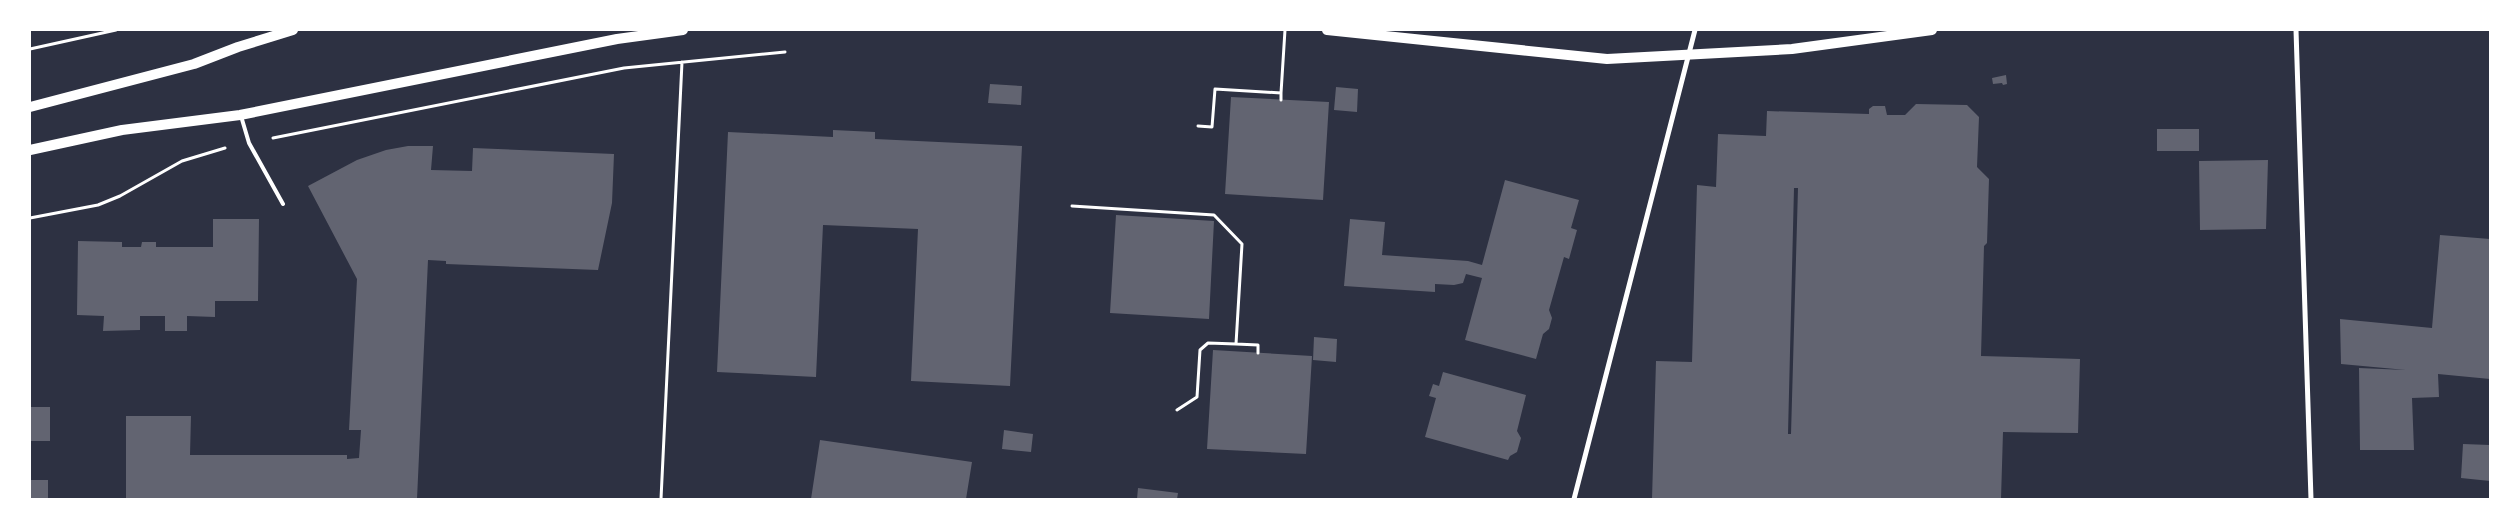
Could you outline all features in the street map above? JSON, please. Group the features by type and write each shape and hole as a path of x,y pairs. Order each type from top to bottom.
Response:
{"main road":[{"path":"30,107 194,64 238,47 293,30"},
{"path":"30,150 122,130 240,115 617,39 683,30"},
{"path":"1327,30 1608,59 1792,49 1932,30"}],"street":[{"path":"1574,499 1695,30"},
{"path":"2296,30 2311,499"}],"lane":[{"path":"240,115 249,143 283,204"}],"path":[{"path":"30,49 116,30"},
{"path":"1281,100 1285,30"},
{"path":"30,218 98,204 120,196 182,161 249,143 624,68 785,52"},
{"path":"662,499 682,62"},
{"path":"1198,126 1212,128 1216,89 1281,93"},
{"path":"1072,206 1214,215 1242,244 1236,344"},
{"path":"1177,410 1197,397 1200,350 1208,343 1258,345 1258,353"}],"building":[{"path":"2006,75 2007,84 1993,84 1992,78"},
{"path":"990,84 1022,86 1021,105 988,103"},
{"path":"1336,87 1358,89 1357,112 1334,110"},
{"path":"1231,97 1329,102 1323,200 1225,194"},
{"path":"1916,104 1967,105 1979,117 1977,167 1989,179 1987,243 1984,246 1981,356 2080,359 2078,433 2003,432 2001,499 1652,499 1656,361 1692,362 1697,185 1716,187 1718,134 1766,136 1767,111 1869,114 1869,109 1873,106 1885,106 1887,115 1905,115","holes":["1794,188 1798,188 1791,434 1788,434"]},
{"path":"2157,129 2199,129 2199,151 2157,151"},
{"path":"833,130 875,132 875,139 1022,146 1010,386 911,381 918,229 823,225 816,377 717,372 728,132 833,137"},
{"path":"408,146 433,146 431,170 472,171 473,148 614,154 612,203 598,270 446,264 446,261 428,260 417,499 126,499 126,416 191,416 190,455 347,455 347,459 359,458 361,430 349,430 357,279 308,186 357,160 386,150"},
{"path":"2268,160 2266,229 2200,230 2199,161"},
{"path":"1505,180 1579,200 1571,228 1577,230 1569,259 1564,257 1549,310 1552,318 1549,329 1543,334 1536,359 1465,340 1482,278 1466,274 1463,283 1454,285 1435,284 1435,292 1344,286 1350,219 1385,222 1382,255 1468,261 1482,265"},
{"path":"1116,215 1214,221 1209,319 1110,313"},
{"path":"213,219 259,219 258,301 215,301 215,317 187,316 187,331 165,331 165,316 140,316 140,330 103,331 104,316 77,315 78,241 122,242 122,247 141,247 142,242 156,242 156,247 213,247"},
{"path":"2440,235 2490,239 2490,379 2438,374 2439,397 2412,398 2414,450 2360,450 2359,368 2406,370 2341,364 2340,319 2432,328"},
{"path":"1314,337 1337,339 1336,362 1313,360"},
{"path":"1213,350 1312,356 1306,454 1207,449"},
{"path":"1443,372 1526,395 1517,431 1521,438 1517,452 1510,456 1508,460 1425,437 1436,398 1429,396 1433,384 1439,386"},
{"path":"30,407 50,407 50,441 30,441"},
{"path":"1004,430 1033,434 1031,452 1002,449"},
{"path":"820,440 972,462 966,499 811,499"},
{"path":"2463,444 2490,445 2490,481 2461,478"},
{"path":"30,480 48,480 48,499 30,499"},
{"path":"1138,488 1178,493 1177,499 1137,499"}]}
